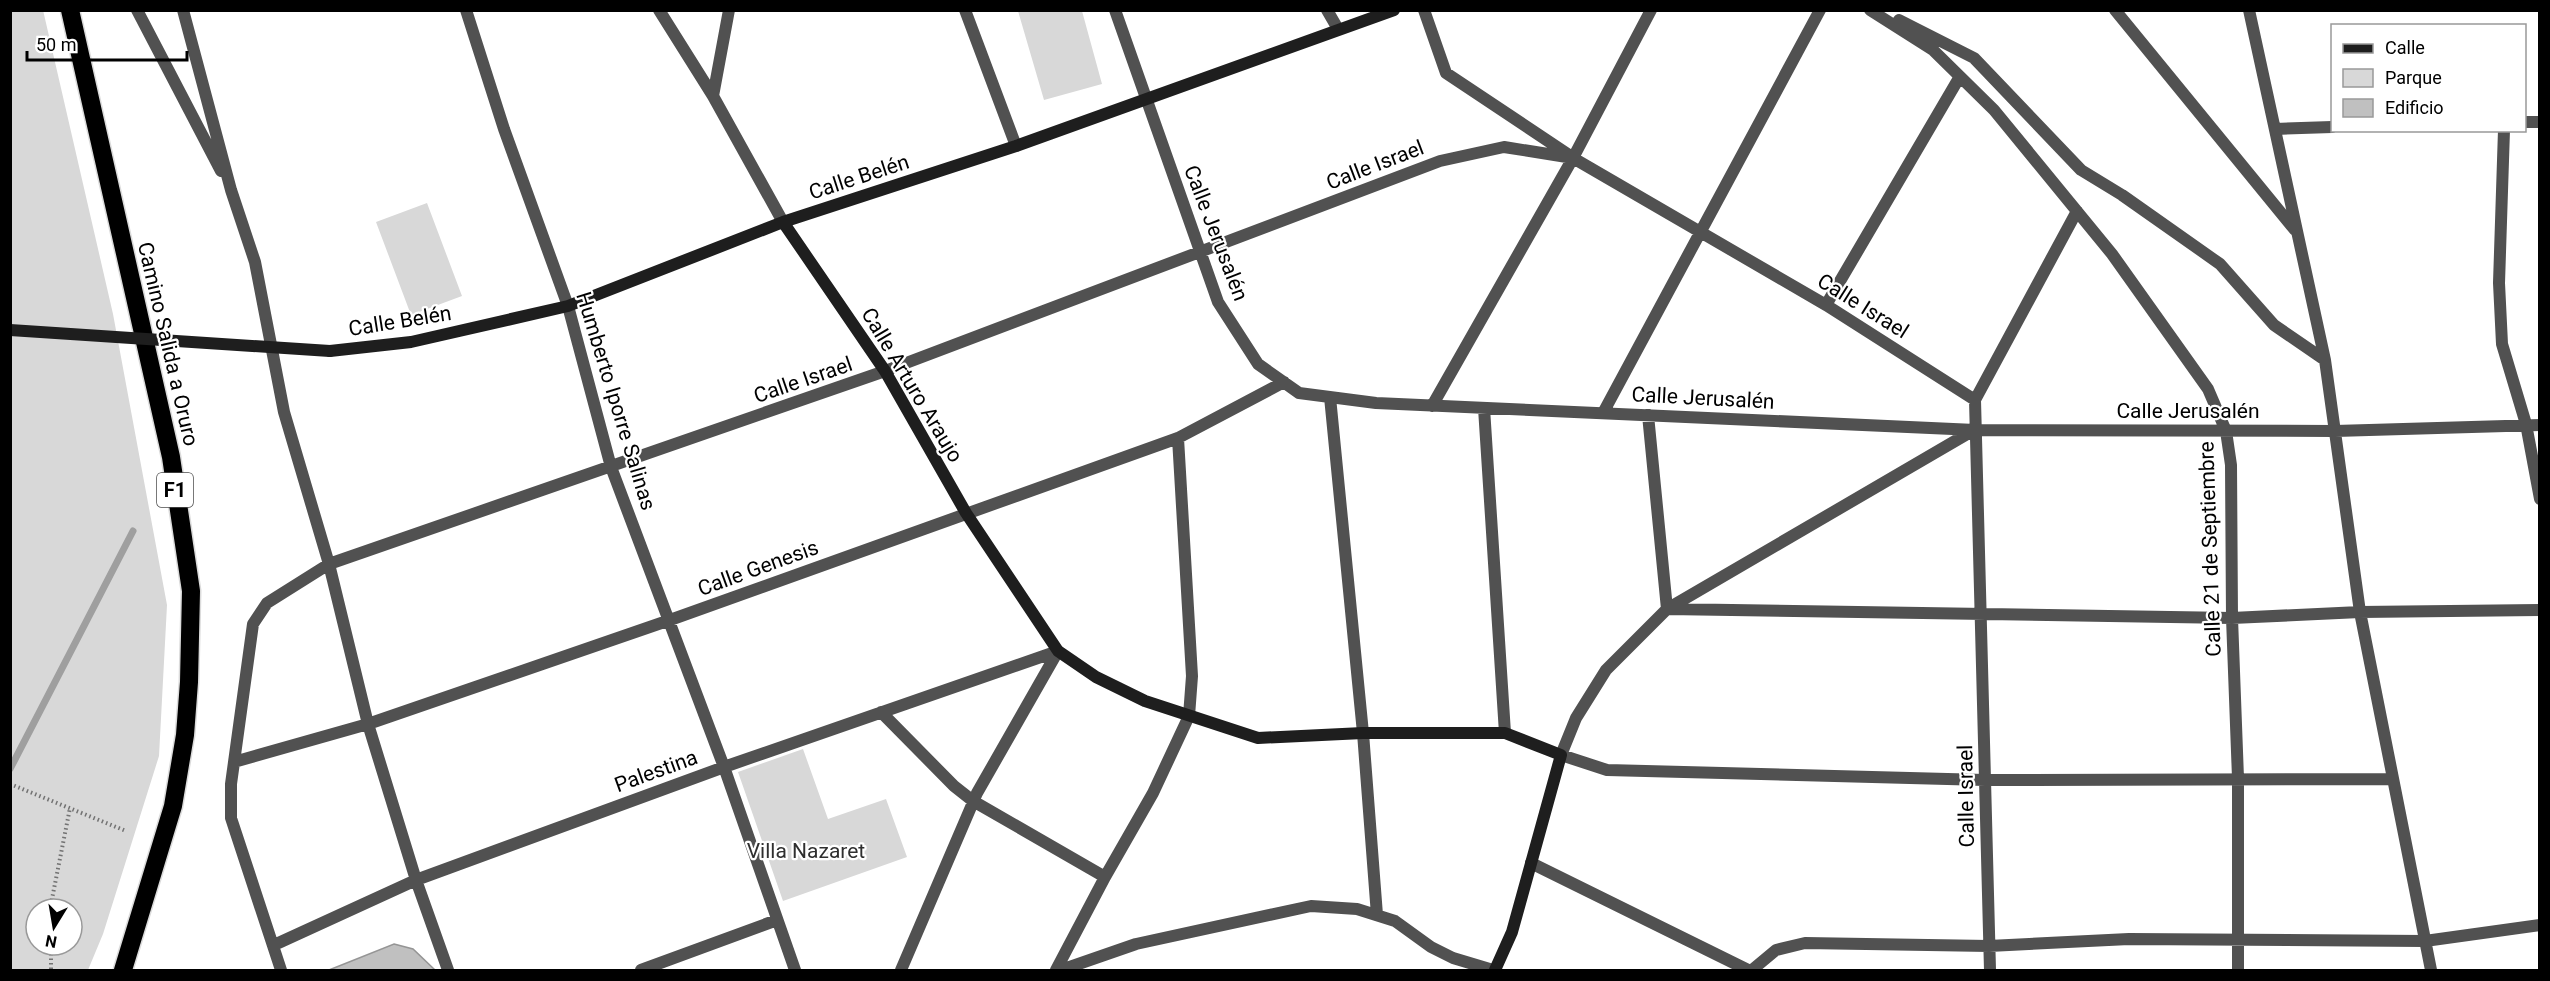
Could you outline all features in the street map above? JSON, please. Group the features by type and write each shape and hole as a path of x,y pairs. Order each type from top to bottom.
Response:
{"highway":[{"name":"Camino Salida a Oruro","path":"70,10 171,457 190,591 189,682 185,735 173,806 123,970"}],"main road":[{"name":"Calle Belén","path":"10,330 330,351 411,342 568,306 783,222 1016,146 1394,10"},
{"name":"Calle Arturo Araujo","path":"783,222 885,371 966,513 1058,651 1096,678 1145,700 1258,738 1363,733 1505,733"},
{"path":"1494,970 1512,932 1561,755 1505,733"}],"street":[{"path":"137,10 231,190"},
{"path":"183,10 231,190 255,262 284,412 329,564 368,724 416,880 448,970"},
{"name":"Humberto Iporre Salinas","path":"466,10 504,129 568,306 611,467 670,620 724,766 777,921 797,969"},
{"name":"Calle Arturo Araujo","path":"659,10 713,96 783,222"},
{"path":"713,96 729,10"},
{"path":"965,10 1016,146"},
{"name":"Calle Jerusalén","path":"1115,10 1218,302 1258,364 1299,393 1330,398 1432,406 1975,430 2335,431 2540,425"},
{"path":"1328,10 1338,29"},
{"path":"1424,10 1446,73 1573,158"},
{"path":"1432,406 1573,158 1650,10"},
{"path":"1603,413 1820,10"},
{"name":"Calle 21 de Septiembre","path":"1870,10 1933,50 1994,110 2112,254 2208,389 2226,431 2231,465 2232,618 2238,778 2238,970"},
{"path":"1880,10 1974,58 2080,170 2122,195 2220,264 2274,325 2325,360"},
{"path":"2115,10 2297,233"},
{"path":"2249,10 2325,360 2360,612 2431,970"},
{"path":"1826,305 1959,78"},
{"path":"2275,129 2331,127"},
{"path":"2504,132 2499,283 2502,344 2526,424 2540,499"},
{"name":"Calle Israel","path":"281,970 231,818 234,762 253,624 267,603 329,564 885,371 1440,161 1504,147 1573,158 1826,305 1975,400 1990,970"},
{"path":"1975,400 2077,211"},
{"name":"Calle Genesis","path":"234,762 368,724 670,620 1178,438 1284,382"},
{"path":"1330,398 1363,733 1377,915"},
{"path":"1484,408 1505,733"},
{"path":"1648,415 1667,609"},
{"path":"1975,430 1667,609 1606,670 1576,718 1561,755 1607,770 1985,780 2392,779"},
{"path":"1056,970 1105,876 1153,793 1190,716 1192,676 1178,438"},
{"path":"1667,609 2232,618 2360,612 2540,610"},
{"path":"901,970 974,801 1058,651"},
{"name":"Palestina","path":"274,945 416,880 724,766 1058,651"},
{"path":"881,712 954,786 974,801 1105,876"},
{"path":"1531,863 1748,970"},
{"path":"1061,970 1136,944 1311,906 1357,909 1395,921 1431,947 1453,958 1494,970"},
{"path":"640,970 777,921"},
{"path":"1752,970 1776,950 1805,943 1989,946 2128,939 2425,941 2540,925"}],"path":[{"path":"10,784 55,800 126,831"},
{"path":"52,897 70,808"}],"green space":[{"path":"43,10 113,314 167,605 159,756 103,934 88,970 11,970 10,11"},
{"path":"1018,11 1082,11 1102,84 1044,100"},
{"path":"427,203 462,296 411,315 376,222"},
{"name":"Villa Nazaret","path":"803,749 828,819 886,799 907,857 783,901 738,772"}],"building":[{"path":"394,944 413,949 435,970 329,970"}],"waterway":[{"path":"10,769 133,531"}]}
